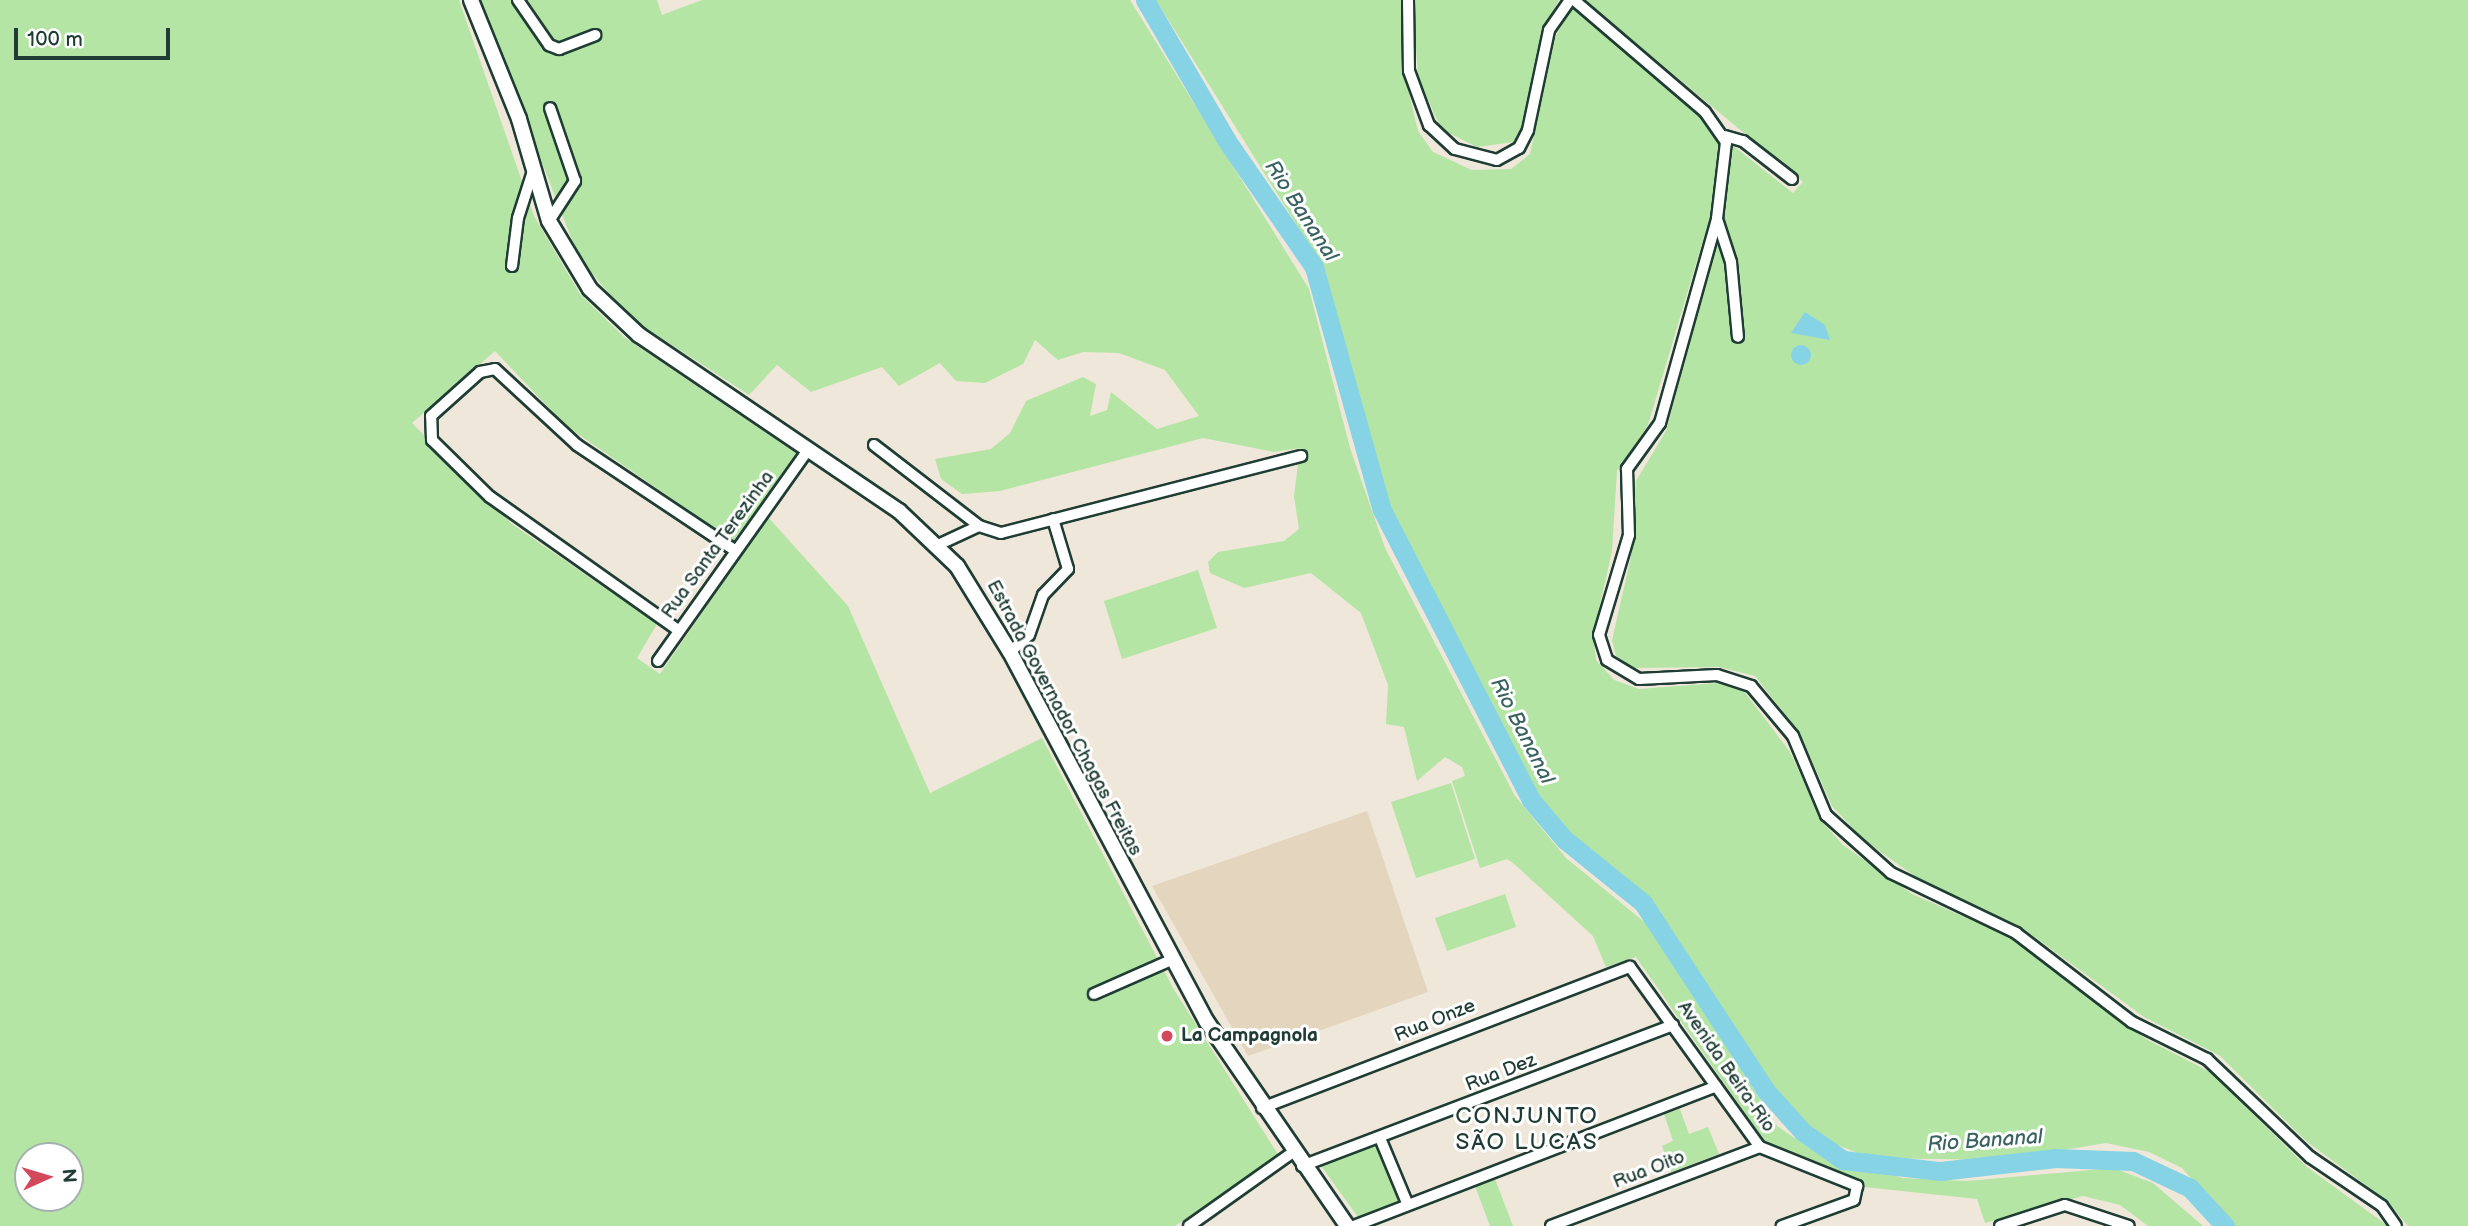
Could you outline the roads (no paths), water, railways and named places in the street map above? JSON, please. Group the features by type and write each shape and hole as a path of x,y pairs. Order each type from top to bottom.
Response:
{"main road":[{"name":"Estrada Governador Chagas Freitas","path":"476,3 550,221 579,274 620,320 808,450 938,545 972,586 1010,652 1171,960 1262,1108 1347,1226"}],"street":[{"path":"518,0 549,45 559,49 595,36"},
{"path":"1408,0 1409,71 1429,125 1455,149 1497,160 1519,148 1528,130 1549,30 1572,0 1725,136 1743,141 1792,179"},
{"path":"550,108 575,181 550,221"},
{"path":"1725,136 1717,219 1660,423 1627,469 1629,536 1600,635 1607,660 1639,679 1717,675 1751,686 1793,736 1826,815 1882,865 1920,891 2016,933 2132,1022 2207,1059 2310,1157 2382,1206 2396,1226"},
{"path":"512,266 518,218 534,168"},
{"path":"1717,219 1731,262 1738,337"},
{"path":"678,630 490,496 428,432 431,416 480,372 495,369 578,445 733,549"},
{"path":"874,445 979,526 1012,532 1053,519 1301,456"},
{"name":"Rua Santa Terezinha","path":"658,661 733,549 808,450"},
{"path":"1010,652 1029,635 1043,595 1068,569 1053,519"},
{"path":"938,545 979,526"},
{"path":"1094,994 1171,960"},
{"name":"Rua Onze","path":"1262,1108 1622,968"},
{"name":"Avenida Beira-Rio","path":"1622,968 1643,977 1673,1025 1760,1147 1856,1185 1854,1200 1782,1226"},
{"name":"Rua Dez","path":"1302,1166 1673,1025"},
{"path":"1354,1226 1716,1086"},
{"path":"1380,1138 1408,1203"},
{"name":"Rua Oito","path":"1551,1226 1760,1147"},
{"path":"1189,1226 1293,1152"},
{"path":"2000,1226 2065,1205 2129,1226"}],"water":[{"path":"1805,312 1825,325 1830,340 1791,333"},
{"path":"1797,345 1805,345 1811,355 1805,365 1797,365 1791,359 1791,351"}],"waterway":[{"name":"Rio Bananal","path":"1145,0 1227,141 1314,267 1382,510 1531,800 1564,839 1643,903 1766,1091 1803,1132 1843,1160 1940,1171 2056,1158 2133,1161 2190,1188 2225,1226"}],"place":[{"name":"La Campagnola","path":"1167,1036"}],"district":[{"name":"CONJUNTO SÃO LUCAS","path":"1527,1129"}]}
